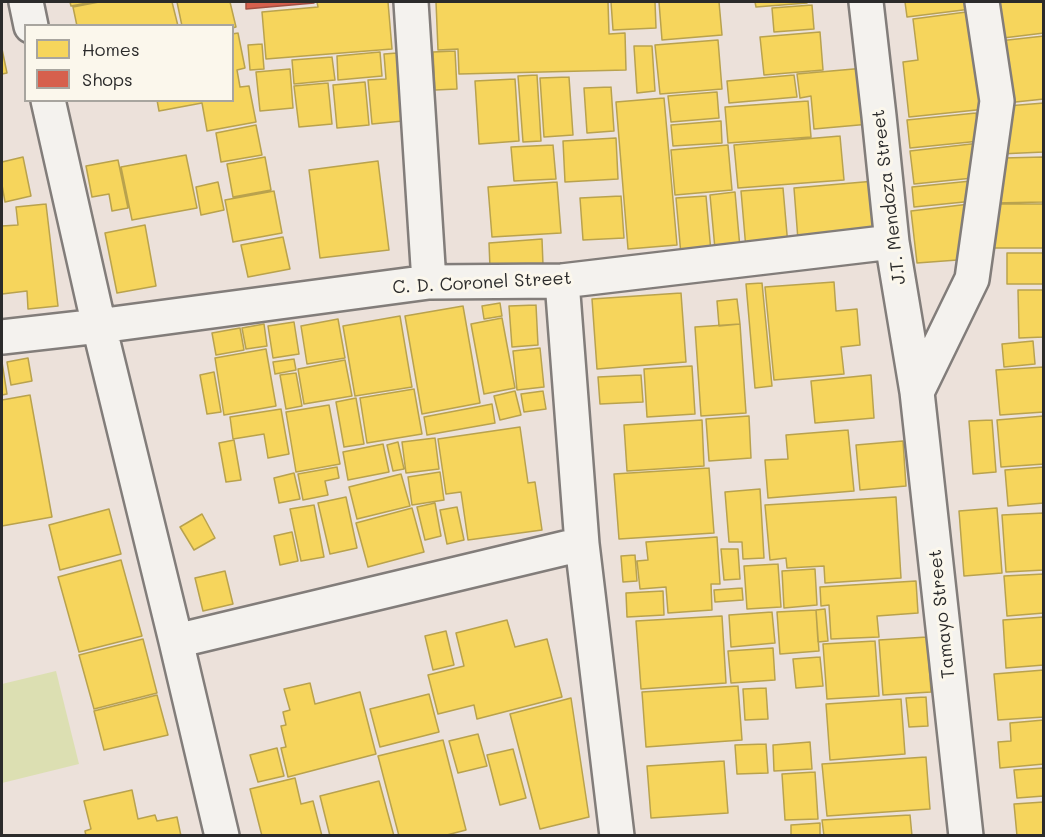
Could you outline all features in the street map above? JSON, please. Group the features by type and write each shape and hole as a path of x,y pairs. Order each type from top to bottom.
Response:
{"street":[{"path":"26,2 31,24"},
{"path":"411,2 429,282"},
{"name":"J.T. Mendoza Street","path":"866,2 892,242 917,392"},
{"path":"917,392 972,279 997,101 982,2"},
{"path":"48,102 99,326 222,836"},
{"name":"C. D. Coronel Street","path":"2,337 429,282 562,281 892,242"},
{"path":"562,281 582,544 617,836"},
{"name":"Tamayo Street","path":"917,392 966,836"},
{"path":"176,641 582,544"}],"green space":[{"path":"56,671 79,764 2,783 2,684"}],"building: Homes":[{"path":"70,2 92,2 71,6"},
{"path":"99,2 172,2 178,24 77,24 73,7"},
{"path":"177,2 230,2 236,27 234,28 234,24 182,24"},
{"path":"317,2 388,2 392,49 266,59 262,12 318,7"},
{"path":"436,2 608,2 609,34 625,33 626,70 459,74 458,49 438,50"},
{"path":"611,2 655,2 656,28 613,30"},
{"path":"659,2 719,2 722,35 662,40"},
{"path":"755,2 806,2 807,3 756,7"},
{"path":"905,2 978,2 979,8 907,17"},
{"path":"999,2 1044,2 1044,33 1003,38"},
{"path":"812,5 814,29 774,32 772,8"},
{"path":"974,11 986,109 909,117 903,62 918,60 913,19"},
{"path":"820,32 823,70 764,75 760,37"},
{"path":"238,33 245,68 237,70 240,87 249,86 256,122 207,131 202,103 159,111 157,102 234,102 234,34"},
{"path":"1044,36 1044,99 1006,103 999,41"},
{"path":"718,40 722,89 660,94 655,45"},
{"path":"262,44 264,69 250,70 248,45"},
{"path":"634,46 652,46 655,91 637,93"},
{"path":"2,49 7,73 2,74"},
{"path":"455,51 457,89 435,90 433,52"},
{"path":"380,52 382,76 338,80 337,56"},
{"path":"397,53 403,121 372,124 368,80 386,79 384,54"},
{"path":"332,57 335,80 294,84 292,60"},
{"path":"865,68 870,124 814,129 811,96 800,98 797,74"},
{"path":"290,69 293,108 260,111 256,72"},
{"path":"537,75 541,141 523,142 518,76"},
{"path":"794,75 797,97 729,103 727,81"},
{"path":"569,77 573,135 544,137 540,78"},
{"path":"515,79 519,141 479,144 475,81"},
{"path":"365,82 369,125 337,128 333,85"},
{"path":"328,83 332,124 299,127 294,86"},
{"path":"611,87 614,131 587,133 584,88"},
{"path":"717,92 719,118 671,122 668,96"},
{"path":"664,98 677,245 628,249 616,102"},
{"path":"808,101 811,137 728,143 725,107"},
{"path":"1044,103 1044,152 999,154 1007,106"},
{"path":"976,113 980,141 910,148 907,120"},
{"path":"721,121 722,143 673,146 671,125"},
{"path":"256,125 262,155 221,162 216,133"},
{"path":"840,136 844,180 738,188 734,145"},
{"path":"616,138 618,179 565,182 563,141"},
{"path":"980,143 973,178 914,184 910,151"},
{"path":"553,145 556,179 514,181 511,147"},
{"path":"728,145 732,190 675,195 671,150"},
{"path":"186,155 197,208 132,220 121,167"},
{"path":"23,157 31,196 5,202 2,162"},
{"path":"265,157 271,190 233,197 227,164"},
{"path":"1044,157 1044,202 993,203 1003,158"},
{"path":"118,160 128,208 112,211 109,194 92,197 86,166"},
{"path":"378,161 389,250 320,258 309,170"},
{"path":"875,181 880,233 798,240 794,188"},
{"path":"971,181 974,201 914,207 912,187"},
{"path":"218,182 224,210 201,215 196,187"},
{"path":"557,182 561,233 492,237 488,187"},
{"path":"783,188 788,246 746,249 741,191"},
{"path":"274,191 282,233 233,242 225,200"},
{"path":"735,192 740,248 715,249 710,195"},
{"path":"621,196 624,238 583,240 580,198"},
{"path":"706,196 711,252 681,255 676,198"},
{"path":"978,203 971,259 917,263 911,211"},
{"path":"46,204 58,306 28,309 27,291 2,294 2,226 18,225 16,207"},
{"path":"993,204 1044,204 1044,248 987,248"},
{"path":"145,225 156,286 117,293 105,233"},
{"path":"283,237 290,269 248,277 241,245"},
{"path":"542,239 543,265 490,268 489,243"},
{"path":"1007,253 1044,253 1044,284 1007,284"},
{"path":"834,282 836,311 857,309 860,345 841,347 844,374 774,380 765,287"},
{"path":"762,283 772,386 755,388 746,284"},
{"path":"1018,290 1044,290 1044,337 1019,338"},
{"path":"681,293 686,362 597,369 592,299"},
{"path":"737,299 740,324 719,326 717,301"},
{"path":"500,303 502,316 484,319 482,306"},
{"path":"536,305 538,345 512,347 509,306"},
{"path":"463,306 480,403 422,414 405,316"},
{"path":"400,316 412,387 355,396 343,326"},
{"path":"502,318 515,388 484,394 471,324"},
{"path":"338,319 345,358 307,364 301,326"},
{"path":"294,322 299,354 273,358 268,326"},
{"path":"264,324 267,346 246,349 242,328"},
{"path":"740,324 746,413 701,416 695,327"},
{"path":"240,328 244,350 216,355 212,333"},
{"path":"1033,341 1035,364 1004,367 1002,344"},
{"path":"540,348 544,387 517,390 513,351"},
{"path":"266,349 276,406 224,415 215,358"},
{"path":"28,358 32,381 11,385 7,362"},
{"path":"294,359 296,370 275,374 273,362"},
{"path":"345,360 352,396 304,404 298,369"},
{"path":"2,362 7,394 2,395"},
{"path":"692,366 695,414 647,417 644,369"},
{"path":"1044,367 1044,412 1000,415 996,370"},
{"path":"214,372 221,412 207,414 200,375"},
{"path":"296,373 302,406 286,409 280,375"},
{"path":"641,375 643,402 600,404 598,377"},
{"path":"871,375 874,418 815,423 811,381"},
{"path":"414,389 422,434 367,443 360,398"},
{"path":"515,391 521,415 500,420 494,396"},
{"path":"543,391 546,409 524,412 521,394"},
{"path":"30,395 52,517 2,526 2,400"},
{"path":"356,398 364,444 344,447 336,402"},
{"path":"492,404 495,423 427,435 424,417"},
{"path":"329,405 340,464 296,472 286,412"},
{"path":"281,409 289,454 268,458 264,434 233,439 230,417"},
{"path":"749,416 751,458 709,461 706,419"},
{"path":"1044,416 1044,464 1001,467 997,420"},
{"path":"702,420 704,466 627,471 624,425"},
{"path":"992,420 996,472 973,474 969,421"},
{"path":"520,427 528,483 535,482 542,530 468,540 461,492 446,494 438,439"},
{"path":"848,430 854,491 768,498 765,460 788,459 786,435"},
{"path":"435,438 439,469 406,473 402,442"},
{"path":"234,440 241,480 226,482 219,443"},
{"path":"903,441 906,486 860,490 856,445"},
{"path":"398,442 404,469 393,471 387,445"},
{"path":"383,444 389,472 348,480 343,452"},
{"path":"337,467 339,478 325,481 328,495 303,500 298,474"},
{"path":"1044,467 1044,503 1008,506 1005,470"},
{"path":"709,468 714,533 619,539 614,474"},
{"path":"440,472 444,500 412,505 408,477"},
{"path":"294,473 300,499 279,503 274,478"},
{"path":"401,474 410,506 357,519 349,487"},
{"path":"760,489 764,558 743,559 742,542 729,542 725,492"},
{"path":"346,497 357,548 330,554 318,503"},
{"path":"896,497 901,578 825,583 824,566 787,568 786,558 770,560 765,505"},
{"path":"435,503 441,536 425,540 417,507"},
{"path":"314,505 324,557 301,561 290,509"},
{"path":"457,507 464,540 447,544 440,510"},
{"path":"412,508 424,552 368,567 356,523"},
{"path":"997,508 1002,573 964,576 959,511"},
{"path":"109,509 121,554 60,570 49,525"},
{"path":"1044,513 1044,570 1006,572 1002,515"},
{"path":"202,514 215,538 194,550 180,527"},
{"path":"292,532 298,561 280,565 274,536"},
{"path":"717,537 720,584 711,584 712,610 668,613 666,587 640,589 637,561 648,560 646,542"},
{"path":"721,549 738,549 740,579 724,580"},
{"path":"635,555 637,581 623,582 621,556"},
{"path":"121,560 142,636 79,652 58,577"},
{"path":"778,564 781,607 747,609 744,566"},
{"path":"815,569 817,605 784,608 782,571"},
{"path":"225,571 233,604 203,611 195,578"},
{"path":"1044,574 1044,613 1007,616 1004,576"},
{"path":"916,581 918,613 877,616 879,637 831,639 829,605 821,606 820,587"},
{"path":"742,588 743,600 715,602 714,590"},
{"path":"663,591 664,615 627,617 626,593"},
{"path":"825,609 828,641 818,642 816,610"},
{"path":"816,610 819,651 780,654 777,612"},
{"path":"772,612 775,643 731,647 729,615"},
{"path":"722,616 726,683 641,689 636,621"},
{"path":"1044,617 1044,665 1006,668 1003,620"},
{"path":"507,620 515,647 547,639 562,697 477,719 474,705 438,714 428,675 464,666 456,633"},
{"path":"446,631 454,665 433,670 425,636"},
{"path":"927,637 931,692 883,695 879,640"},
{"path":"143,639 157,693 94,709 79,655"},
{"path":"875,641 879,696 827,699 823,644"},
{"path":"773,648 775,680 731,683 728,651"},
{"path":"820,657 823,686 796,688 793,659"},
{"path":"1044,670 1044,717 998,720 994,674"},
{"path":"310,683 315,704 360,692 376,754 288,777 281,748 286,747 281,726 286,725 283,712 290,710 284,689"},
{"path":"738,686 742,740 646,747 642,692"},
{"path":"766,688 768,719 745,720 743,689"},
{"path":"429,694 439,732 380,747 370,709"},
{"path":"157,695 168,735 104,750 94,711"},
{"path":"926,697 928,726 909,727 906,698"},
{"path":"571,698 589,817 540,829 510,714"},
{"path":"901,699 905,754 830,760 826,704"},
{"path":"1044,720 1044,764 1000,768 998,742 1011,741 1010,723"},
{"path":"478,734 487,766 458,773 449,741"},
{"path":"443,740 466,830 443,836 399,836 378,756"},
{"path":"810,742 812,769 774,771 773,745"},
{"path":"766,744 768,773 737,774 735,745"},
{"path":"277,748 284,776 258,782 250,755"},
{"path":"513,749 526,798 500,805 487,755"},
{"path":"926,757 930,809 827,816 822,764"},
{"path":"724,761 728,813 651,818 647,766"},
{"path":"1044,768 1044,796 1017,798 1014,770"},
{"path":"815,772 818,819 785,820 782,774"},
{"path":"295,778 301,804 313,801 322,836 262,836 250,789"},
{"path":"379,781 394,836 330,836 320,796"},
{"path":"132,790 138,819 155,815 157,821 177,817 181,836 86,836 85,831 91,829 84,801"},
{"path":"1044,802 1044,836 1017,836 1014,804"},
{"path":"910,815 912,836 824,836 822,820"},
{"path":"820,823 820,836 791,836 791,825"}],"building: Shops":[{"path":"246,2 314,2 314,3 246,9"}]}
